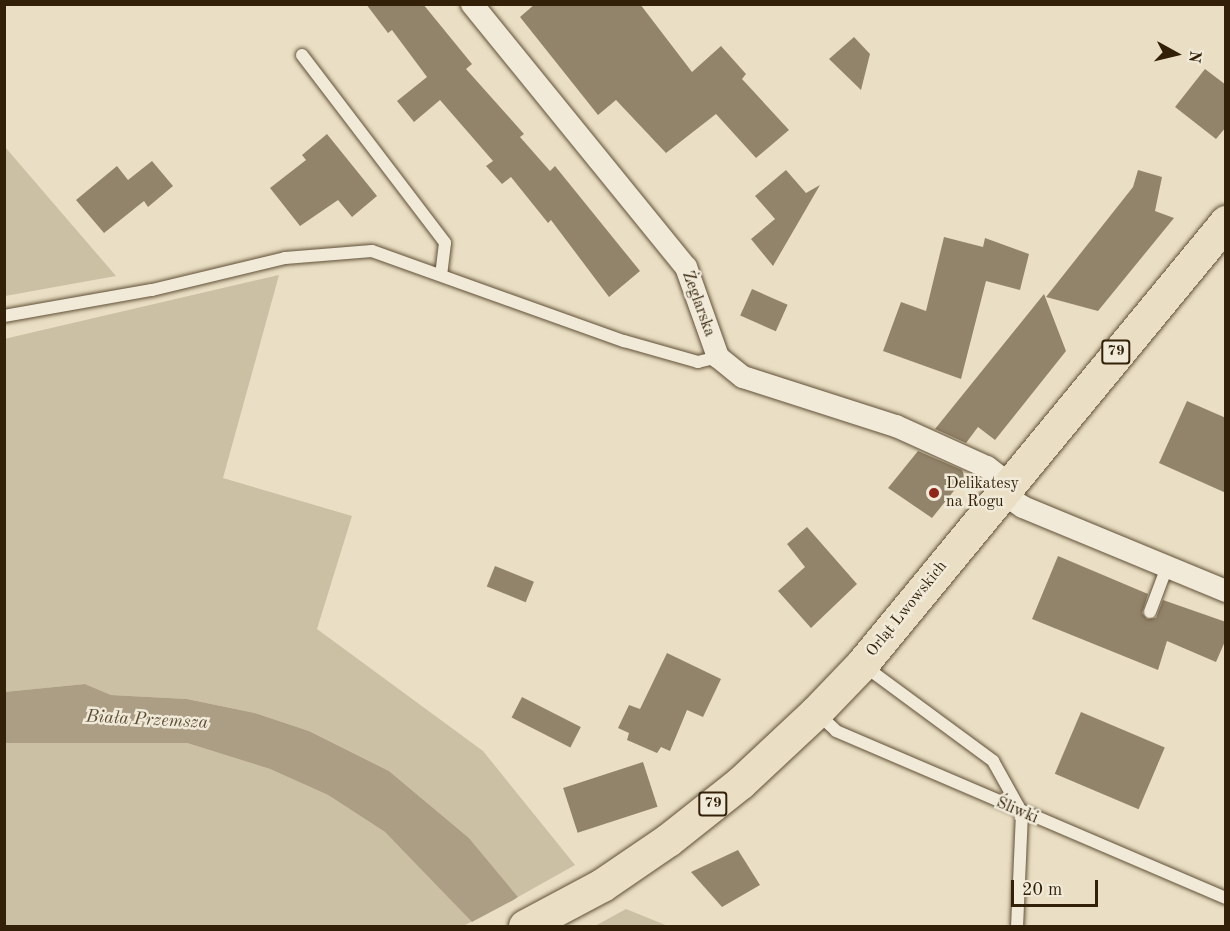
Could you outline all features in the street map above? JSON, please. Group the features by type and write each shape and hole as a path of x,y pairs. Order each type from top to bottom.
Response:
{"main road":[{"name":"Orląt Lwowskich","path":"525,927 602,885 668,840 722,797 816,712 862,664 1226,222"}],"street":[{"name":"Żeglarska","path":"472,4 686,267 718,357 743,377 896,426 987,467 1005,489"},
{"path":"1005,489 1023,507 1226,591"}],"lane":[{"path":"302,55 446,243 441,274"},
{"path":"4,316 152,290 285,258 372,251 624,341 698,362 718,357"},
{"path":"1150,612 1167,567"},
{"path":"862,664 993,761 1022,813 1017,927"},
{"name":"Śliwki","path":"816,712 836,730 1022,813 1226,898"}],"shaded area":[{"path":"5,147 116,276 5,296"},
{"path":"279,275 223,478 352,516 317,629 483,751 575,865 518,897 469,838 389,771 309,731 255,713 187,699 111,695 85,684 5,692 4,339"},
{"path":"4,743 187,743 270,769 328,795 385,832 473,921 463,926 5,926"},
{"path":"626,909 668,926 595,926"}],"water":[{"name":"Biała Przemsza","path":"85,684 111,695 187,699 255,713 309,731 389,771 469,838 518,897 476,926 385,832 328,795 270,769 187,743 5,743 4,692"}],"pier":[{"path":"521,896 535,926 473,926 470,923"}],"building":[{"path":"366,4 423,4 472,64 466,69 524,134 520,137 550,171 555,166 640,271 609,297 551,220 548,223 511,177 502,184 486,166 493,161 440,100 414,122 397,101 427,77 392,30 388,33"},
{"path":"535,4 640,4 692,72 721,46 746,74 742,79 789,130 756,158 716,114 666,153 616,100 598,115 520,17"},
{"path":"854,37 870,54 861,90 829,59"},
{"path":"1205,69 1226,85 1226,127 1216,139 1175,107"},
{"path":"327,134 377,196 352,217 338,200 300,226 270,188 306,160 302,155"},
{"path":"152,161 173,186 148,207 144,201 104,233 76,200 117,166 128,180"},
{"path":"786,170 806,193 820,185 773,266 751,239 775,219 755,196"},
{"path":"1138,170 1162,177 1155,211 1174,218 1098,311 1046,297 1133,187"},
{"path":"944,237 983,247 985,238 1029,254 1020,290 986,281 961,379 883,351 901,302 926,311"},
{"path":"752,289 788,305 776,331 740,315"},
{"path":"1044,294 1066,351 995,440 978,427 966,443 935,429"},
{"path":"1187,401 1226,418 1226,493 1159,463"},
{"path":"918,451 962,470 965,477 932,518 888,488"},
{"path":"807,527 857,584 811,628 778,591 805,567 787,544"},
{"path":"1058,556 1148,594 1142,613 1147,619 1156,618 1163,600 1226,622 1226,639 1216,662 1167,641 1158,670 1032,619"},
{"path":"495,566 534,582 526,602 487,586"},
{"path":"667,653 721,679 703,717 687,710 670,751 661,747 657,753 627,740 629,733 618,728 629,705 640,709"},
{"path":"522,697 581,727 570,747 512,717"},
{"path":"1081,712 1165,748 1139,809 1055,774"},
{"path":"643,762 658,807 578,833 563,788"},
{"path":"738,850 760,885 722,907 691,872"}],"place":[{"name":"Delikatesy na Rogu","path":"934,493"}]}
